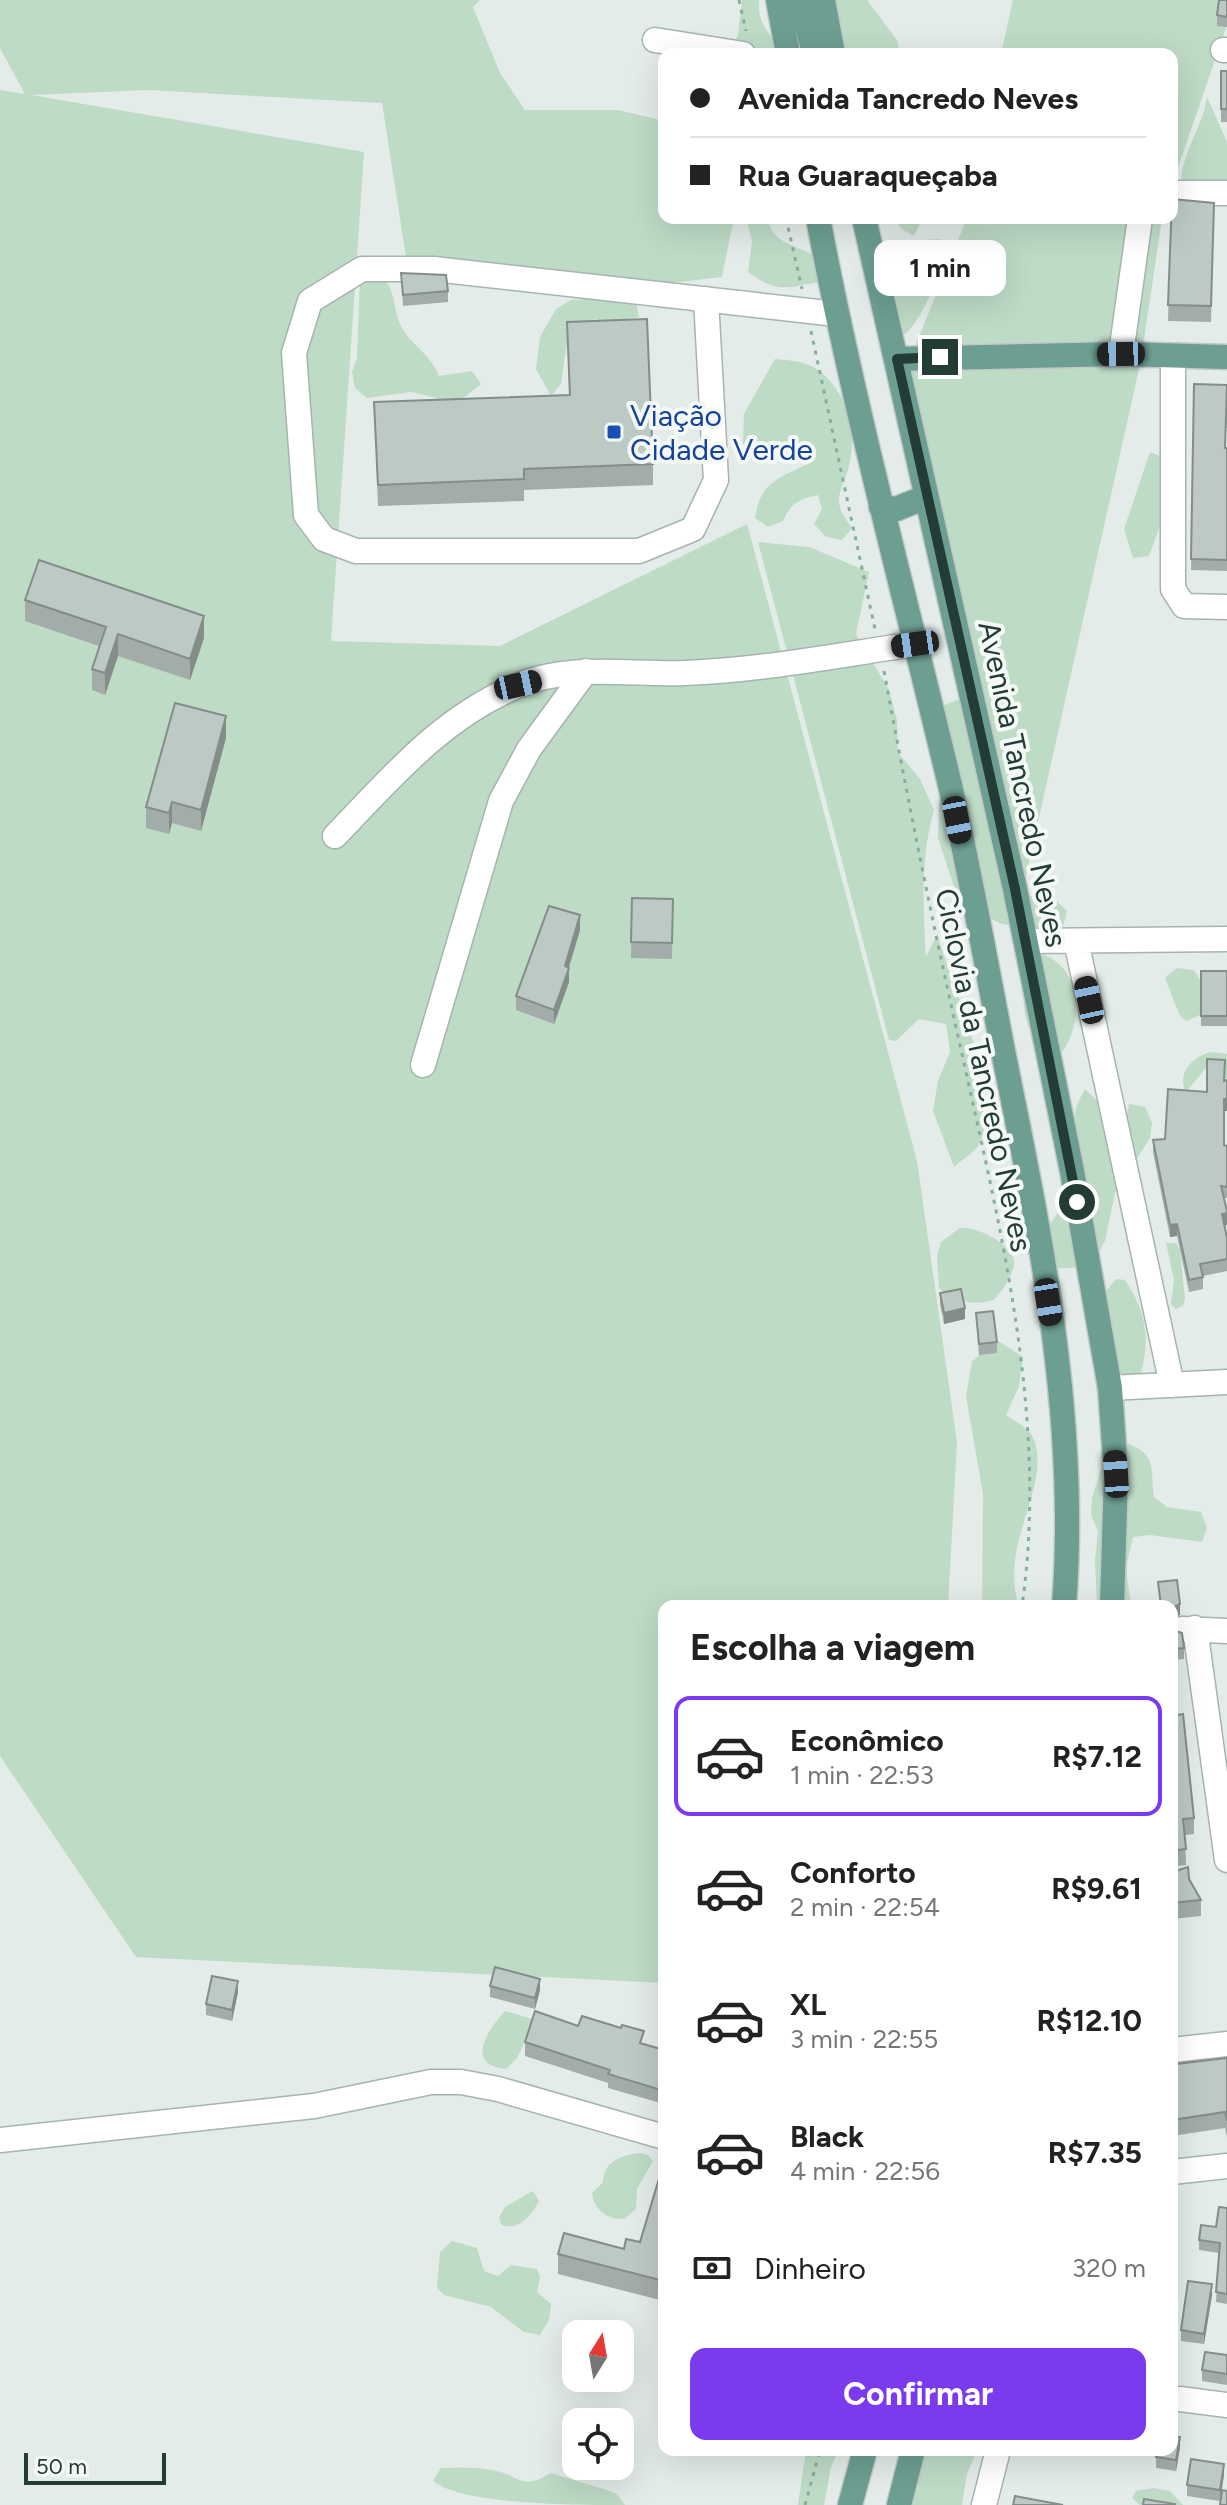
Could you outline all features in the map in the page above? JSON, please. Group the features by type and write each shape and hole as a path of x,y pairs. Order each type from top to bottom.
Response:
{"main road":[{"path":"778,0 787,48"},
{"path":"795,0 803,9 813,48"},
{"path":"823,0 832,48"},
{"path":"819,224 836,314 951,790 1032,1197 1062,1392 1069,1479 1064,1600"},
{"path":"856,224 877,283"},
{"name":"Avenida Tancredo Neves","path":"865,224 1026,941 1110,1388 1116,1474 1112,1600"},
{"path":"897,359 1121,354 1227,357"},
{"path":"881,507 896,509 926,497"},
{"path":"850,2505 863,2456"},
{"path":"899,2505 911,2456"}],"street":[{"path":"655,40 746,47"},
{"path":"1178,193 1227,193"},
{"path":"1121,354 1139,224"},
{"path":"706,299 716,480 693,529 639,551 356,551 324,539 306,515 294,353 310,301 362,269 434,269 706,299 836,314"},
{"path":"1173,356 1173,589 1184,606 1215,608"},
{"path":"335,836 440,729 518,685 586,671 683,673 745,669 915,644"},
{"path":"423,1065 501,801 529,749 586,671"},
{"path":"1026,941 1227,939"},
{"path":"1076,941 1172,1385"},
{"path":"1110,1388 1227,1382"},
{"path":"1200,1635 1227,1860"},
{"path":"1178,2049 1227,2044"},
{"path":"0,2140 314,2106 446,2082 498,2089 658,2135"},
{"path":"1178,2171 1227,2166"},
{"path":"1180,2399 1227,2405"},
{"path":"984,2505 996,2456"}],"path":[{"path":"739,0 746,47"},
{"name":"Ciclovia da Tancredo Neves","path":"787,224 879,649 922,874 999,1223 1030,1434 1028,1563 1023,1600"},
{"path":"805,2505 818,2456"}],"green space":[{"path":"0,0 480,0 473,7 500,73 525,110 618,110 658,120 658,224 733,224 722,277 670,283 601,275 535,276 406,257 382,103 148,90 31,95 364,152 331,641 500,646 747,524 917,1161 957,1442 948,1600 658,1600 658,1983 136,1957 0,1756 0,90 25,94 0,48"},
{"path":"742,0 759,0 760,17 777,48 732,48 738,35"},
{"path":"810,0 867,0 897,40 899,48 821,48"},
{"path":"1013,0 1227,0 1227,25 1178,168 1178,48 1002,48"},
{"path":"1207,97 1227,142 1227,186 1181,182 1185,160"},
{"path":"748,224 769,224 779,238 814,255 820,282 783,288 759,279 748,272 752,241"},
{"path":"898,224 920,224 914,236"},
{"path":"965,224 1161,224 1141,360 1024,885 906,369"},
{"path":"941,239 941,260 931,292 916,321 900,337 886,267 889,251 914,251 926,240"},
{"path":"360,279 386,281 404,331 431,361 439,376 472,371 481,384 457,403 411,392 367,398 355,388 352,372 357,358"},
{"path":"603,298 636,302 639,317 608,322 594,319 567,343 561,384 551,396 536,369 540,337 556,309 571,300"},
{"path":"775,359 804,363 819,370 832,383 847,411 852,430 852,449 839,500 852,528 842,540 826,537 814,524 822,509 818,495 796,503 783,521 768,527 755,518 766,489 808,464 803,451 743,444 744,414"},
{"path":"1150,452 1165,458 1165,512 1149,556 1133,558 1124,529"},
{"path":"758,542 809,547 869,572 856,634 889,690 897,720 898,753 920,779 934,810 925,865 926,957 937,935 981,1072 985,1127 978,1146 954,1167 933,1111 938,1081 950,1052 946,1024 919,1019 896,1041 889,1040"},
{"path":"960,699 1022,895 1055,899 1067,911 1063,926 1049,932 1002,924 967,909 957,896 938,838 940,774 931,710"},
{"path":"1036,952 1064,969 1076,998 1073,1030 1057,1059 1035,1040 1024,1010 1025,984"},
{"path":"1177,968 1194,970 1202,983 1200,1015 1186,1021 1180,1016 1165,978"},
{"path":"1211,1052 1227,1054 1227,1090 1225,1072 1211,1062 1186,1092 1183,1079 1188,1067 1198,1057"},
{"path":"1085,1089 1105,1108 1126,1121 1129,1104 1145,1107 1152,1123 1150,1138 1115,1193 1105,1241 1096,1257 1082,1267 1050,1269 1039,1238 1069,1196 1079,1172 1081,1148 1075,1113"},
{"path":"960,1228 992,1237 1006,1248 1014,1260 1013,1270 1004,1288 993,1300 964,1302 939,1288 937,1256 941,1242"},
{"path":"1166,1243 1176,1243 1180,1250 1185,1299 1183,1306 1176,1309 1171,1304 1174,1280"},
{"path":"1116,1279 1125,1280 1143,1317 1146,1342 1138,1383 1118,1382 1103,1295"},
{"path":"995,1339 1023,1357 1019,1386 1006,1415 1031,1434 1037,1452 1037,1471 1015,1559 1014,1582 1018,1600 982,1600 983,1494 966,1396 972,1362"},
{"path":"1123,1441 1134,1446 1150,1462 1154,1497 1167,1507 1201,1512 1207,1528 1202,1542 1150,1535 1133,1537 1126,1568 1130,1600 1097,1600 1095,1560 1098,1531 1091,1515 1092,1498 1102,1466"},
{"path":"505,2011 536,2020 517,2058 506,2069 493,2066 482,2053 487,2036"},
{"path":"626,2155 648,2155 653,2161 637,2189 636,2209 624,2219 607,2216 596,2205 592,2193 603,2182 610,2164"},
{"path":"533,2191 539,2201 529,2216 514,2226 502,2225 499,2218 505,2207"},
{"path":"452,2241 477,2248 484,2271 498,2276 511,2265 537,2269 540,2277 537,2292 551,2304 549,2320 540,2335 524,2332 491,2307 444,2295 437,2288 440,2252"},
{"path":"805,2456 836,2456 824,2505 798,2505"},
{"path":"903,2456 974,2456 967,2474 962,2505 900,2505"},
{"path":"441,2468 486,2469 526,2482 551,2473 562,2476 562,2480 574,2480 616,2493 625,2505 495,2499 448,2489 433,2481"},
{"path":"1153,2488 1170,2491 1183,2505 1140,2505 1132,2498 1136,2491"}],"building":[{"path":"1219,0 1227,0 1227,17 1217,15"},
{"path":"1221,71 1227,71 1227,109 1221,109"},
{"path":"1178,200 1214,203 1211,306 1168,305 1171,224 1178,224"},
{"path":"401,273 446,275 448,291 403,295"},
{"path":"647,319 653,464 524,469 524,479 378,485 374,402 570,395 567,322"},
{"path":"1194,384 1227,385 1227,560 1191,559"},
{"path":"39,560 204,616 190,659 118,634 105,673 92,669 106,627 25,600"},
{"path":"175,703 226,716 201,810 172,802 169,813 146,807"},
{"path":"632,898 673,899 672,943 631,942"},
{"path":"549,906 580,915 565,966 569,968 554,1010 516,996"},
{"path":"1201,971 1227,971 1227,1016 1201,1016"},
{"path":"1207,1059 1225,1060 1224,1081 1227,1080 1224,1145 1227,1146 1227,1187 1221,1186 1227,1211 1222,1214 1227,1259 1200,1264 1203,1277 1189,1280 1177,1224 1170,1225 1153,1140 1165,1139 1168,1089 1207,1092"},
{"path":"961,1289 965,1308 944,1313 940,1293"},
{"path":"993,1311 997,1342 979,1344 976,1313"},
{"path":"1177,1580 1180,1604 1178,1600 1160,1600 1158,1582"},
{"path":"1178,1632 1182,1633 1184,1648 1178,1648"},
{"path":"1183,1714 1194,1818 1183,1819 1186,1849 1178,1850 1178,1715"},
{"path":"1188,1867 1189,1879 1201,1900 1178,1902 1178,1870"},
{"path":"495,1967 540,1979 535,1998 490,1986"},
{"path":"212,1976 238,1981 232,2010 206,2004"},
{"path":"535,2011 578,2026 582,2016 621,2028 622,2025 644,2031 640,2043 658,2048 658,2089 608,2074 610,2070 525,2042"},
{"path":"1227,2058 1227,2121 1225,2112 1178,2119 1178,2064"},
{"path":"658,2182 658,2279 558,2254 564,2233 624,2249 626,2239 640,2242"},
{"path":"1219,2207 1227,2208 1227,2294 1216,2292 1220,2243 1199,2240 1201,2225 1216,2227"},
{"path":"1188,2281 1212,2284 1204,2334 1181,2330"},
{"path":"1205,2352 1227,2355 1227,2374 1202,2370"},
{"path":"1156,2456 1177,2456 1176,2460"},
{"path":"1191,2459 1224,2464 1220,2490 1187,2485"},
{"path":"1222,2490 1227,2491 1227,2505 1220,2505"},
{"path":"1015,2496 1063,2505 1013,2505"},
{"path":"1144,2499 1175,2504 1175,2505 1143,2505"}],"place":[{"name":"Viação Cidade Verde","path":"614,432"}],"route":[{"path":"940,357 897,359 1015,889 1077,1202"}]}
